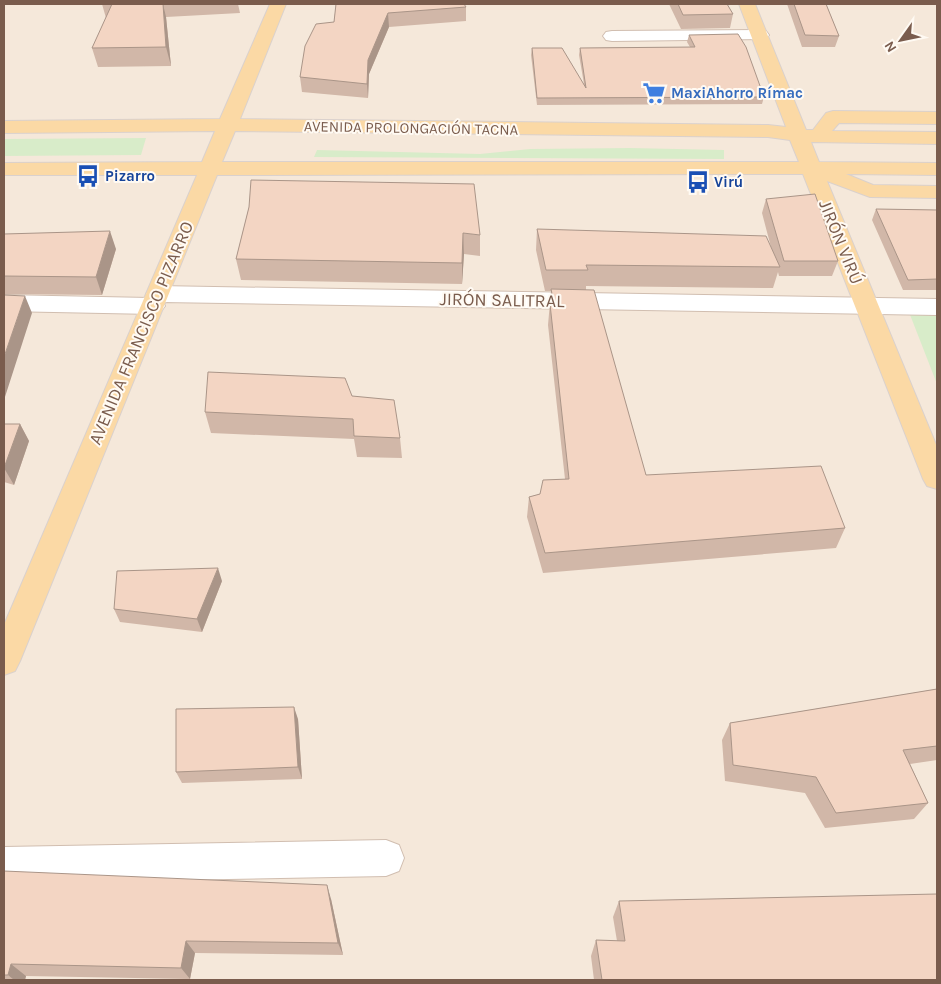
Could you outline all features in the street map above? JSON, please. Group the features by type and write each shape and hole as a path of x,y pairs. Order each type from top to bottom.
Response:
{"main road":[{"name":"AVENIDA FRANCISCO PIZARRO","path":"4,661 155,300 208,167 278,4"},
{"name":"JIRÓN VIRÚ","path":"747,4 866,307 937,478"},
{"path":"818,137 833,117 937,118"},
{"name":"AVENIDA PROLONGACIÓN TACNA","path":"4,126 226,125 768,131 818,137 937,138"},
{"path":"4,169 208,167 937,169"},
{"path":"811,168 870,191 937,192"}],"street":[{"path":"612,36 760,35"},
{"name":"JIRÓN SALITRAL","path":"4,303 155,300 937,307"},
{"path":"4,865 386,858"}],"shaded area":[{"path":"4,4 937,4 937,980 4,980"}],"green space":[{"path":"146,138 141,155 4,156 4,139"},
{"path":"630,148 724,150 724,159 314,157 317,150 480,154 530,149"},
{"path":"907,307 937,307 937,384"}],"building":[{"path":"112,4 163,4 166,47 92,48"},
{"path":"336,4 464,4 466,7 388,13 368,60 367,84 300,77 305,46 316,24 334,22"},
{"path":"678,4 727,4 733,14 683,15"},
{"path":"794,4 826,4 839,36 805,35"},
{"path":"738,34 746,47 764,97 537,98 532,48 562,48 586,88 580,48 695,47 689,35"},
{"path":"251,180 474,184 480,235 463,233 462,263 236,259 249,207"},
{"path":"815,194 838,261 784,261 766,199"},
{"path":"876,209 937,210 937,279 908,280"},
{"path":"537,229 766,236 780,267 586,265 588,270 546,270"},
{"path":"110,231 96,277 4,276 4,234"},
{"path":"551,289 594,290 646,475 821,466 845,528 545,553 529,497 540,494 543,480 569,479 550,304 554,303"},
{"path":"4,295 25,296 4,357"},
{"path":"208,372 345,378 352,396 394,400 400,438 354,436 353,419 205,412"},
{"path":"4,424 20,424 4,468"},
{"path":"218,568 197,619 114,609 117,571"},
{"path":"937,689 937,746 903,750 928,803 836,813 816,777 733,765 730,723"},
{"path":"294,707 298,767 176,772 176,709"},
{"path":"4,871 327,885 338,943 186,941 181,968 11,964 8,975 4,975"},
{"path":"937,894 937,980 602,980 596,940 625,941 619,901"}],"place":[{"name":"MaxiAhorro Rímac","path":"654,93"},
{"name":"Pizarro","path":"88,176"},
{"name":"Virú","path":"698,182"}]}
